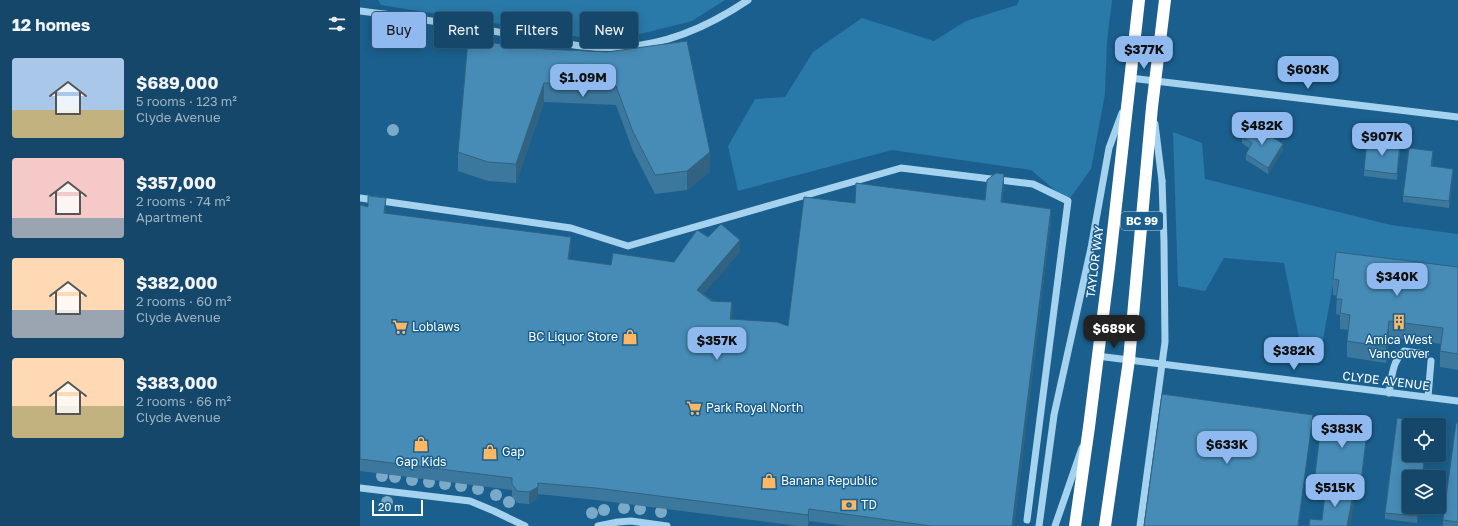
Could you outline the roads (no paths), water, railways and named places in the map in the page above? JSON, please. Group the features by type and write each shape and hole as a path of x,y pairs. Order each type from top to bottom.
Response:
{"highway":[{"name":"TAYLOR WAY","path":"1074,526 1089,426 1139,0"},
{"name":"BC 99","path":"1105,526 1129,360 1152,107 1165,0"}],"street":[{"path":"360,11 418,18 566,43 600,47 625,47 677,37 709,23 748,0"},
{"path":"1130,78 1458,117"},
{"path":"1039,526 1054,414 1091,248 1109,148 1128,99"},
{"path":"1140,526 1165,342 1162,181 1152,107"},
{"path":"360,198 571,228 628,246 901,168 1033,184 1068,201 1027,520"},
{"path":"1389,393 1394,364 1397,356 1404,351 1425,354"},
{"name":"CLYDE AVENUE","path":"1097,356 1458,401"},
{"path":"1428,397 1431,361"},
{"path":"1055,526 1089,426"},
{"path":"360,488 470,501 525,526"},
{"path":"598,526 631,521 667,526"}],"place":[{"name":"Amica West Vancouver","path":"1399,322"},
{"name":"Loblaws","path":"400,327"},
{"name":"BC Liquor Store","path":"630,337"},
{"name":"Park Royal North","path":"694,408"},
{"name":"Gap Kids","path":"421,444"},
{"name":"Gap","path":"490,452"},
{"name":"Banana Republic","path":"769,481"},
{"name":"TD","path":"849,505"}]}
